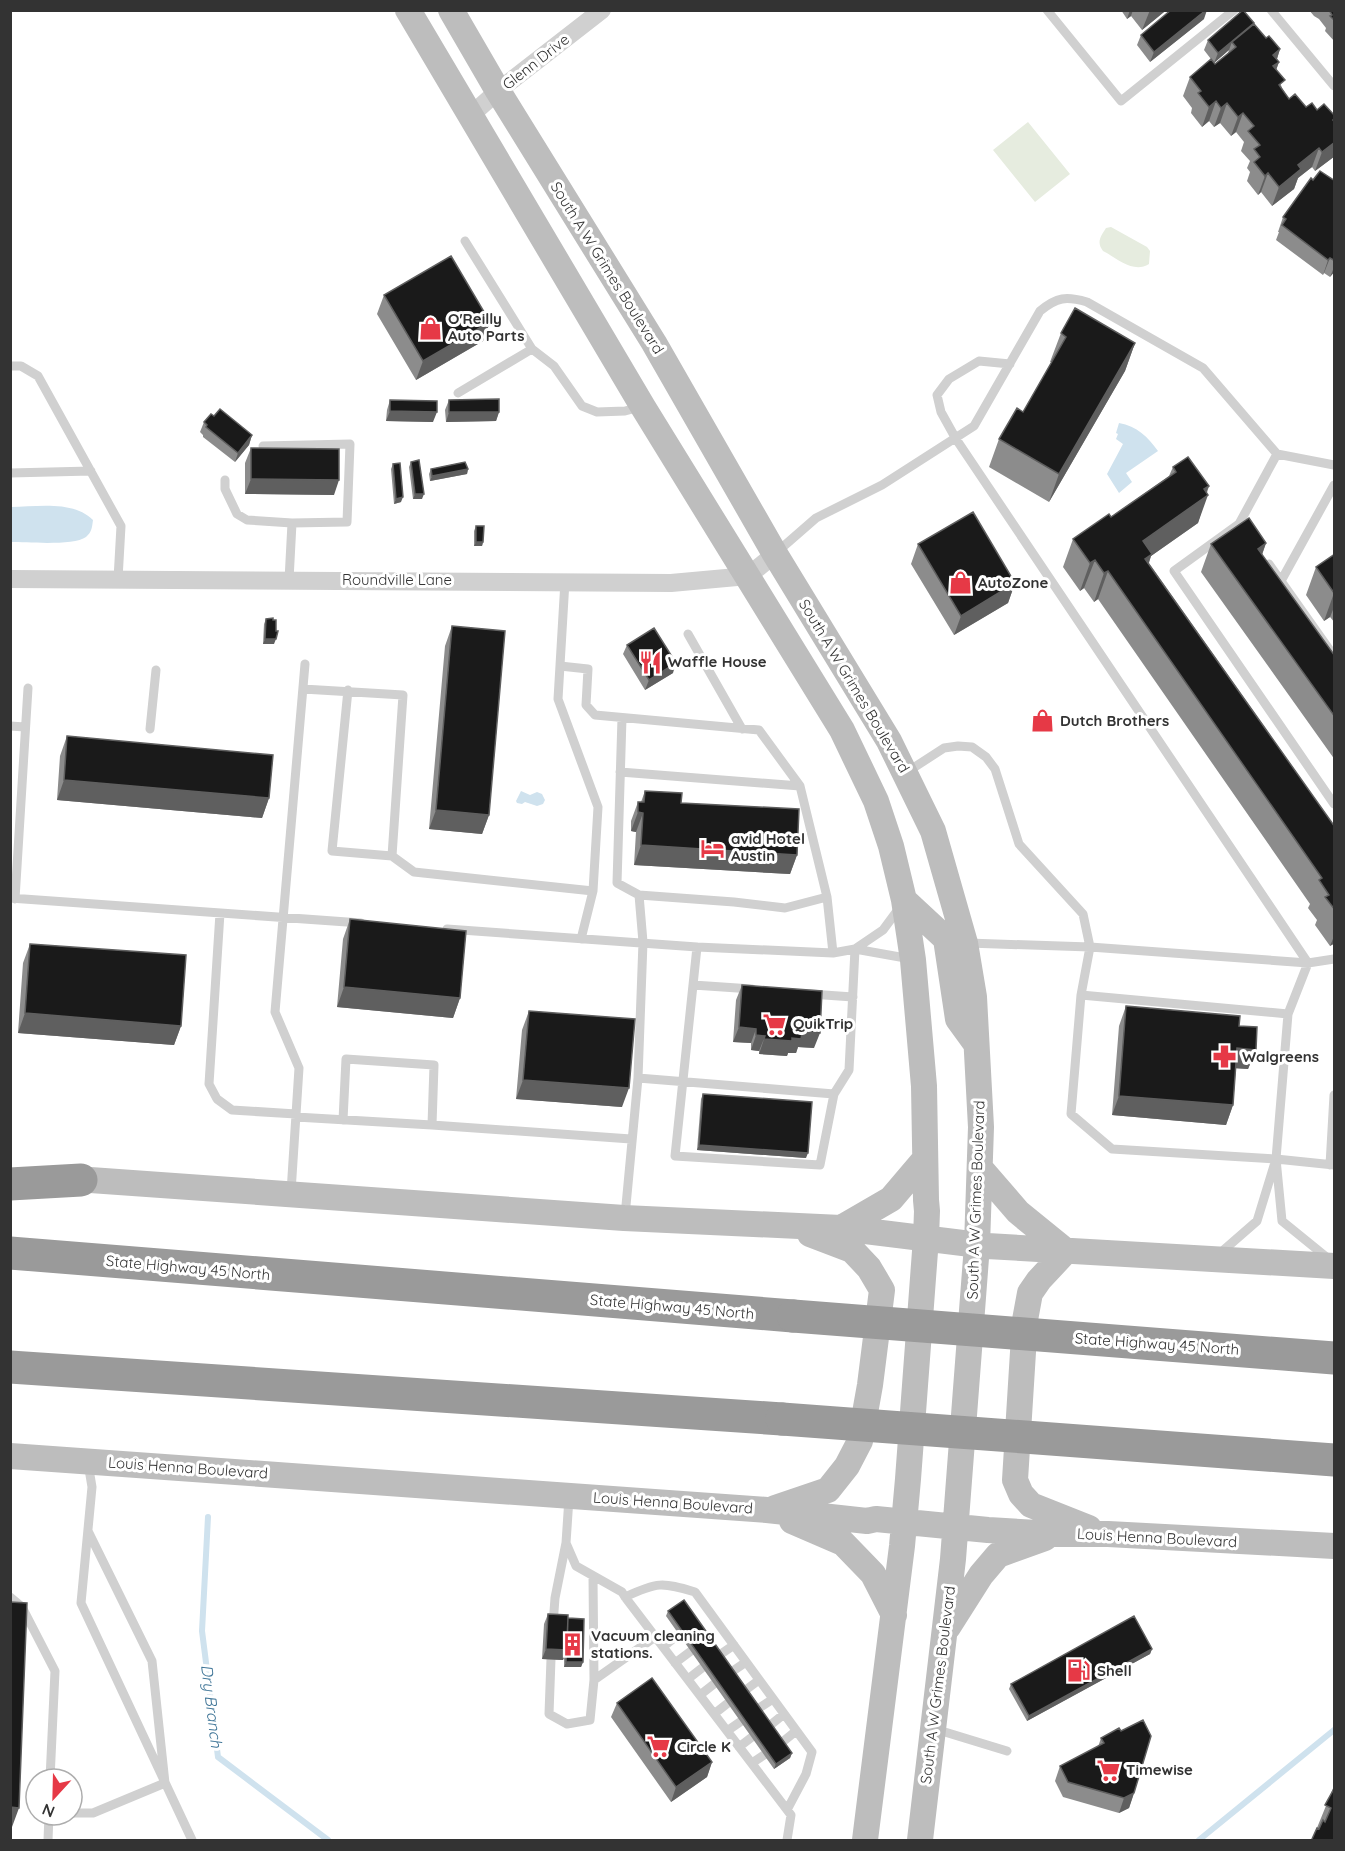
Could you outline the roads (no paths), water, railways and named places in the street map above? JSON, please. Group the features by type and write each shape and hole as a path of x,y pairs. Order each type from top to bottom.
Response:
{"highway":[{"path":"10,1184 81,1180"},
{"name":"State Highway 45 North","path":"10,1253 1335,1358"},
{"path":"10,1367 782,1419 1335,1460"}],"main road":[{"path":"408,10 643,406 847,740 876,801 891,846 904,900 913,960 924,1086 926,1238 904,1522 865,1840"},
{"name":"South A W Grimes Boulevard","path":"451,10 498,91 654,343 775,554 889,741 933,831 965,943 974,997 981,1127 977,1245 956,1526 920,1840"},
{"path":"904,900 946,939 958,1018 976,1043"},
{"path":"841,1228 891,1199 925,1159"},
{"path":"980,1168 1018,1212 1066,1251"},
{"path":"10,1175 624,1218 841,1228 977,1245 1066,1251 1335,1264"},
{"path":"767,1510 828,1490 847,1466 860,1442 882,1290 869,1268 852,1250 787,1226"},
{"path":"1066,1251 1030,1293 1025,1320 1015,1480 1021,1494 1031,1505 1063,1519 1108,1534"},
{"name":"Louis Henna Boulevard","path":"10,1456 569,1495 988,1530 1335,1546"},
{"path":"767,1510 843,1543 873,1574 894,1615"},
{"path":"945,1632 981,1575 998,1555 1055,1534"}],"street":[{"name":"Glenn Drive","path":"471,115 498,91 602,10"},
{"path":"748,576 775,554"},
{"name":"Roundville Lane","path":"10,579 671,583 748,576"}],"lane":[{"path":"1047,10 1121,101 1234,10"},
{"path":"1271,10 1335,86"},
{"path":"465,241 531,348 554,366 582,406 597,412 625,411 643,406"},
{"path":"775,554 816,518 882,485 974,426 1040,310 1051,302 1069,297 1087,302 1203,368 1277,454 1335,465"},
{"path":"458,393 531,348"},
{"path":"1010,364 979,361 949,379 937,395 941,412 956,438 1308,963"},
{"path":"10,366 21,366 38,376 121,526 118,579"},
{"path":"225,480 225,489 237,514 247,520 292,523 347,522 350,444 262,446"},
{"path":"1277,454 1239,524 1174,571 1335,804"},
{"path":"10,473 91,471"},
{"path":"1281,581 1335,485"},
{"path":"289,580 292,523"},
{"path":"1239,524 1246,534"},
{"path":"1260,553 1335,656"},
{"path":"565,581 558,699 598,807 593,891 582,939"},
{"path":"688,634 742,729"},
{"path":"291,1194 299,1068 275,1012 305,664"},
{"path":"560,666 588,669 586,705 595,716 759,730 800,786 827,897 833,953"},
{"path":"150,729 156,670"},
{"path":"28,688 13,899 366,923"},
{"path":"303,688 403,695 392,856"},
{"path":"348,690 332,850 392,856 414,872 593,891"},
{"path":"622,718 616,883 639,895 785,908 827,897"},
{"path":"10,726 26,727"},
{"path":"906,772 944,748 972,747 986,757 994,769 1019,844 1083,914 1090,947 1081,995 1071,1114 1112,1149 1276,1159 1332,1165 1335,1095"},
{"path":"620,772 800,786"},
{"path":"624,1218 638,1078 643,942 639,895"},
{"path":"855,949 883,930 904,900"},
{"path":"220,913 209,1084 217,1100 232,1110 344,1120 631,1138"},
{"path":"438,928 697,947 833,953 855,949 913,960"},
{"path":"965,943 1090,947 1308,963 1335,959"},
{"path":"697,947 675,1156 820,1165 834,1094 849,1070 855,949"},
{"path":"1308,963 1288,1014 1276,1159 1282,1221 1335,1264"},
{"path":"693,985 761,990"},
{"path":"796,993 853,997"},
{"path":"1081,995 1288,1014"},
{"path":"344,1120 346,1059 434,1065 432,1125"},
{"path":"638,1078 834,1094"},
{"path":"1214,1259 1257,1221 1276,1159"},
{"path":"88,1461 92,1487 81,1603 192,1840"},
{"path":"553,1625 555,1598 566,1543 569,1495"},
{"path":"88,1531 152,1660 165,1783"},
{"path":"566,1543 576,1566 625,1596 791,1815 787,1840"},
{"path":"551,1659 549,1714 567,1724 590,1719 594,1680 593,1577"},
{"path":"625,1596 647,1587 668,1584 695,1592 705,1614 718,1631 734,1645 812,1752 806,1774 787,1810"},
{"path":"10,1597 22,1607 55,1671 51,1767"},
{"path":"663,1647 679,1634"},
{"path":"594,1680 655,1637"},
{"path":"718,1656 734,1645"},
{"path":"675,1663 691,1651"},
{"path":"730,1673 746,1662"},
{"path":"688,1679 702,1668"},
{"path":"743,1692 759,1680"},
{"path":"700,1695 714,1684"},
{"path":"756,1710 773,1699"},
{"path":"714,1714 728,1703"},
{"path":"768,1727 784,1714"},
{"path":"727,1731 740,1722"},
{"path":"933,1728 1007,1751"},
{"path":"780,1744 796,1731"},
{"path":"739,1747 752,1737"},
{"path":"752,1763 764,1755"},
{"path":"84,1813 93,1813 165,1783"}],"water":[{"path":"1119,423 1142,433 1158,451 1126,473 1132,482 1119,493 1107,474 1123,444 1116,439"},
{"path":"11,507 65,507 85,514 93,520 89,533 80,540 50,543 11,542"},
{"path":"521,791 530,795 537,792 542,794 545,800 543,804 537,806 525,802 517,803"}],"waterway":[{"name":"Dry Branch","path":"208,1517 202,1631 218,1757 328,1840"},
{"path":"1199,1840 1334,1730"}],"place":[{"name":"O'Reilly Auto Parts","path":"430,328"},
{"name":"AutoZone","path":"960,583"},
{"name":"Waffle House","path":"650,662"},
{"name":"Dutch Brothers","path":"1042,721"},
{"name":"avid Hotel Austin","path":"713,848"},
{"name":"QuikTrip","path":"775,1024"},
{"name":"Walgreens","path":"1224,1057"},
{"name":"Vacuum cleaning stations.","path":"573,1645"},
{"name":"Shell","path":"1079,1671"},
{"name":"Circle K","path":"659,1747"},
{"name":"Timewise","path":"1108,1770"}]}
